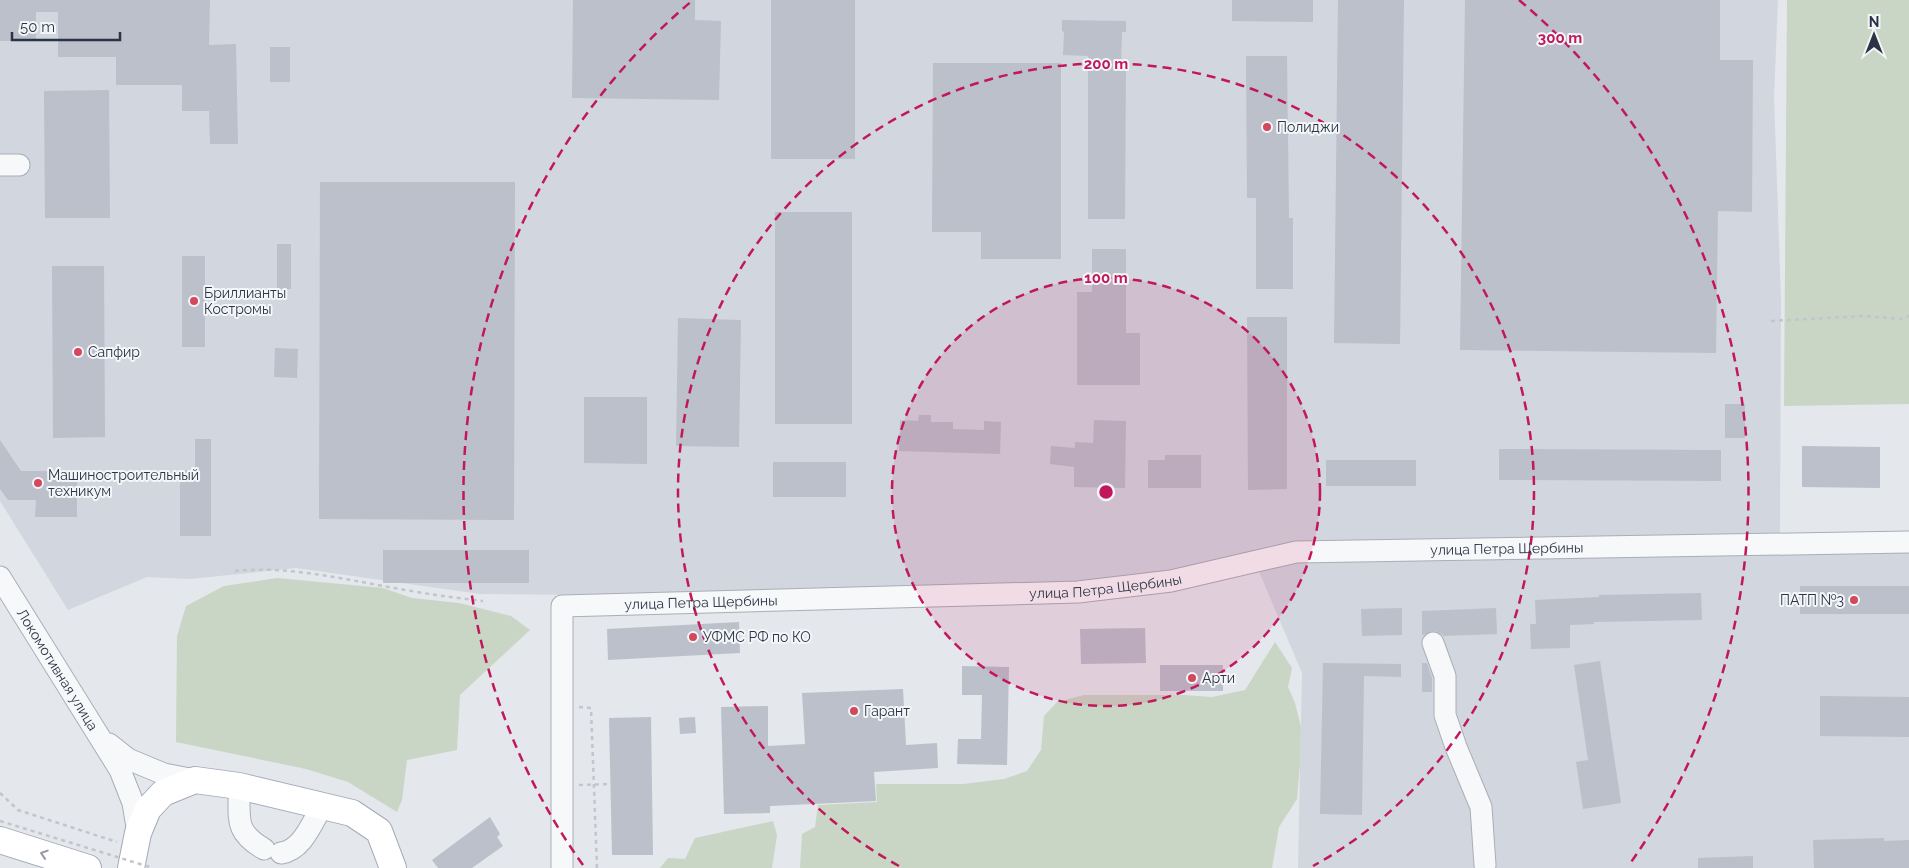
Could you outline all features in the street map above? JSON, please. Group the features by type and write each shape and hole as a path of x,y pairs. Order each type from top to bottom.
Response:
{"main road":[{"path":"131,848 148,809 163,793 195,780 239,786 352,813 379,831 390,864"},
{"path":"0,840 88,868"}],"street":[{"name":"улица Петра Щербины","path":"562,868 562,606 1078,592 1171,581 1296,552 1909,542"},
{"name":"Локомотивная улица","path":"0,577 120,770 133,803 131,848"},
{"path":"1433,643 1445,676 1444,714 1481,807 1485,865"},
{"path":"98,736 128,759 164,774 195,780"},
{"path":"239,786 240,828 252,842 273,851 290,852 298,846 323,805"}],"path":[{"path":"1771,321 1864,316 1901,319 1909,316"},
{"path":"235,570 273,570 348,579 406,590 483,601"},
{"path":"562,707 591,708 597,868"},
{"path":"562,786 611,784"},
{"path":"0,793 18,810 131,848"},
{"path":"0,821 154,868"}],"shaded area":[{"path":"0,0 1778,0 1774,97 1781,299 1780,534 1909,531 1909,868 1298,868 1302,673 1252,555 1169,573 1073,584 694,596 480,594 296,568 190,579 147,577 68,610 0,501"}],"green space":[{"path":"1787,0 1909,0 1909,404 1784,406"},
{"path":"277,578 383,588 412,598 459,603 511,616 530,630 460,695 457,750 407,760 402,800 397,812 348,782 306,769 176,742 177,636 186,606 224,586"},
{"path":"1275,642 1292,668 1288,687 1295,703 1301,727 1297,799 1279,827 1272,868 800,868 802,834 815,827 818,805 877,802 876,784 963,784 1004,779 1027,771 1041,750 1044,716 1057,702 1084,695 1184,695 1212,697 1245,690"},
{"path":"773,821 777,835 772,868 660,868 668,858 685,859 695,838"}],"building":[{"path":"0,0 210,0 209,45 236,44 238,144 210,144 209,111 182,111 182,85 116,85 116,57 58,57 58,12 36,12 36,41 0,41"},
{"path":"573,0 695,0 695,20 721,21 719,100 572,98"},
{"path":"771,0 855,0 855,159 771,159"},
{"path":"1232,0 1313,0 1313,22 1232,21"},
{"path":"1338,0 1404,0 1400,344 1334,343"},
{"path":"1465,0 1720,0 1720,60 1753,60 1752,212 1718,211 1716,353 1460,350"},
{"path":"1062,20 1126,21 1126,32 1122,32 1121,66 1126,66 1125,219 1088,219 1088,56 1063,55 1064,32 1062,31"},
{"path":"270,47 290,47 290,82 270,82"},
{"name":"Полиджи","path":"1246,56 1287,56 1289,218 1293,218 1293,289 1256,289 1256,198 1247,198"},
{"path":"933,63 1061,63 1061,259 981,259 981,232 932,232"},
{"path":"109,90 110,218 45,218 44,91"},
{"path":"320,182 515,182 514,520 319,519"},
{"path":"775,212 852,212 852,424 775,424"},
{"path":"277,244 291,244 291,289 277,289"},
{"path":"1092,249 1126,249 1126,333 1140,333 1140,385 1077,385 1077,292 1092,292"},
{"name":"Бриллианты Костромы","path":"182,256 205,256 205,347 182,347"},
{"name":"Сапфир","path":"52,266 104,266 105,437 53,438"},
{"path":"1247,317 1287,317 1287,489 1248,490"},
{"path":"678,318 741,320 739,447 676,446"},
{"path":"275,348 298,349 297,378 274,377"},
{"path":"584,397 647,397 647,464 584,463"},
{"path":"1725,404 1745,404 1745,438 1725,438"},
{"path":"919,415 931,415 931,422 953,422 953,429 984,430 984,421 1001,422 1000,454 899,451 900,420 918,421"},
{"path":"1094,420 1126,421 1125,488 1074,487 1074,467 1050,464 1051,446 1075,448 1075,442 1093,443"},
{"path":"195,439 211,439 211,536 180,536 180,470 195,470"},
{"name":"Машиностроительный техникум","path":"0,440 21,471 47,471 53,478 77,478 77,517 35,517 36,500 8,500 0,489"},
{"path":"1802,446 1880,447 1880,488 1802,487"},
{"path":"1499,449 1721,450 1721,481 1499,480"},
{"path":"1165,455 1201,455 1201,488 1148,488 1148,460 1165,460"},
{"path":"1326,460 1416,460 1416,486 1326,486"},
{"path":"773,462 846,462 846,497 773,497"},
{"path":"383,550 529,550 529,583 383,583"},
{"name":"ПАТП №3","path":"1800,586 1909,586 1909,614 1800,614"},
{"path":"1701,593 1702,620 1594,622 1594,624 1570,625 1570,648 1531,649 1530,624 1536,624 1535,600 1599,597 1599,595"},
{"path":"1402,608 1402,635 1362,636 1361,609"},
{"path":"1496,608 1497,634 1443,636 1435,631 1422,635 1422,611"},
{"path":"739,622 740,653 608,660 607,629"},
{"path":"1145,628 1146,663 1081,664 1080,629"},
{"path":"1600,661 1621,803 1583,809 1576,762 1588,760 1574,665"},
{"path":"1323,663 1401,664 1401,677 1364,676 1362,815 1320,814"},
{"path":"1422,663 1427,663 1432,678 1432,692 1422,692"},
{"name":"Арти","path":"1160,665 1223,665 1223,691 1160,691"},
{"path":"962,666 1009,667 1007,765 957,764 958,739 981,739 982,695 962,695"},
{"path":"903,689 906,745 937,743 938,768 874,772 876,801 770,806 770,813 724,814 721,707 768,706 768,746 805,744 802,693"},
{"path":"1820,696 1909,697 1909,737 1820,736"},
{"path":"651,717 653,855 612,855 609,718"},
{"path":"695,717 696,733 680,734 679,718"},
{"path":"490,817 500,834 497,837 503,846 472,868 438,868 432,860"},
{"path":"1884,838 1884,841 1909,840 1909,868 1814,868 1813,840"},
{"path":"1753,856 1753,868 1698,868 1698,858"}],"place":[{"name":"Полиджи","path":"1267,127"},
{"name":"Бриллианты Костромы","path":"194,301"},
{"name":"Сапфир","path":"78,352"},
{"name":"Машиностроительный техникум","path":"38,483"},
{"name":"ПАТП №3","path":"1854,600"},
{"name":"УФМС РФ по КО","path":"693,637"},
{"name":"Арти","path":"1192,678"},
{"name":"Гарант","path":"854,711"}]}
